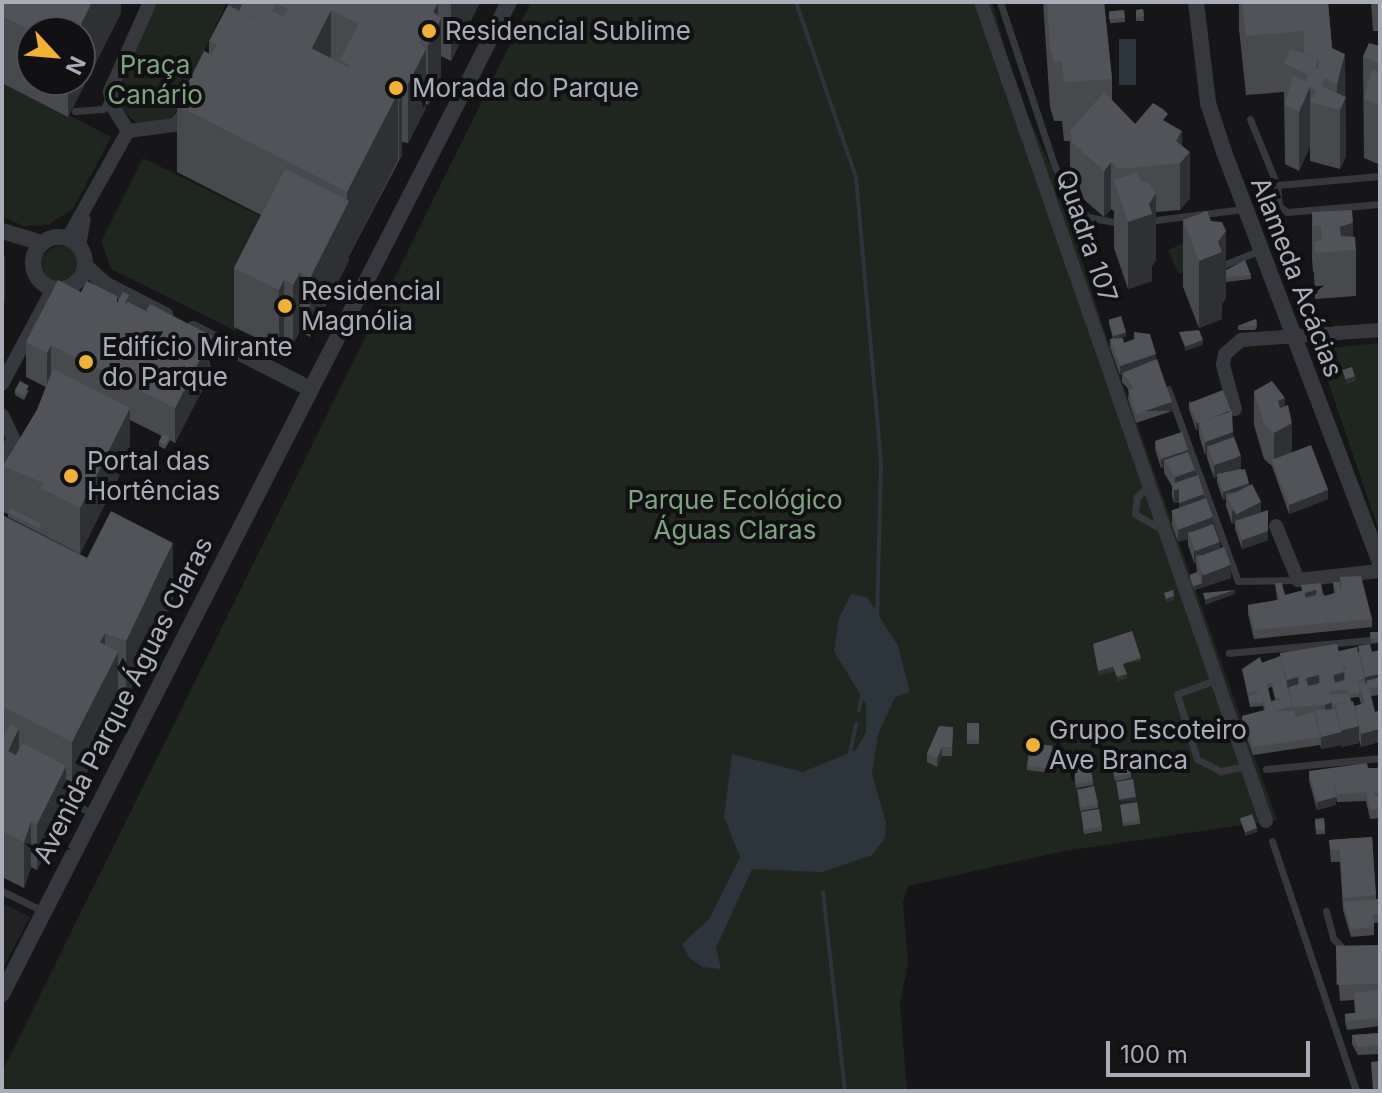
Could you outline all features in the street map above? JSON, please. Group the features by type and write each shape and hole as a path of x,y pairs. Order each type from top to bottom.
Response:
{"street":[{"path":"128,131 111,96 117,68 150,2"},
{"path":"222,45 236,2"},
{"name":"Avenida Parque Águas Claras","path":"2,994 41,910 509,2"},
{"name":"Quadra 107","path":"981,2 1266,821"},
{"name":"Alameda Acácias","path":"1196,2 1208,103 1245,209 1380,562"},
{"path":"128,131 174,125 197,97"},
{"path":"75,284 74,242 128,131"},
{"path":"6,232 38,250 74,242"},
{"path":"2,384 48,286 38,250"},
{"path":"48,286 105,284 310,389"},
{"path":"1235,409 1224,378 1225,354 1241,340 1380,330"},
{"path":"2,415 13,438 2,471"},
{"path":"1276,526 1298,580 1380,571"}],"lane":[{"path":"1000,2 1055,167 1073,202 1088,217 1108,224 1135,223 1245,209"},
{"path":"75,111 103,109 111,96"},
{"path":"1250,119 1277,185 1279,206 1287,212 1380,204"},
{"path":"1277,185 1380,176"},
{"path":"1201,274 1261,250"},
{"path":"1164,380 1238,581 1298,580"},
{"path":"1148,486 1137,497 1135,514 1164,531"},
{"path":"1229,653 1380,639"},
{"path":"1219,679 1177,694 1180,708 1202,765 1221,771 1247,766"},
{"path":"1266,769 1380,758"},
{"path":"45,791 92,813"},
{"path":"1272,841 1356,1091"},
{"path":"2,891 41,910"},
{"path":"1326,911 1337,946 1348,952 1359,949"}],"shaded area":[{"path":"1119,39 1136,39 1136,85 1119,85"},
{"path":"851,594 867,597 898,646 910,692 895,697 878,735 872,773 886,823 885,838 872,855 822,872 752,869 716,948 721,969 703,967 689,958 682,944 709,919 740,857 724,817 732,754 803,772 856,750 866,732 866,704 834,651 839,618"},
{"path":"2,903 30,917 2,970"}],"green space":[{"name":"Praça Canário","path":"158,2 227,2 175,113 165,122 136,123 117,104 115,90"},
{"name":"Parque Ecológico Águas Claras","path":"531,2 992,2 1017,92 1060,187 1101,321 1277,820 1064,851 908,886 903,903 908,964 900,1004 907,1091 2,1091 2,1072"},
{"path":"2,80 16,87 16,96 33,96 111,137 73,209 48,225 23,226 2,216"},
{"path":"143,158 286,229 236,331 111,269 101,241"},
{"path":"1205,233 1216,257 1179,274 1168,250"},
{"path":"61,246 76,253 83,268 76,283 61,290 46,283 39,268 46,253"},
{"path":"1380,343 1380,534 1321,361 1330,348"}],"building":[{"path":"2,2 92,2 85,16 16,16 16,23 2,16"},
{"path":"243,2 370,2 359,24 331,10 312,48 239,11","holes":["276,3 288,9 284,17 272,11"]},
{"path":"370,2 438,2 433,12 441,18 428,45 417,40 426,49 408,84 398,82 393,90 340,60"},
{"path":"1047,2 1104,2 1112,79 1064,82 1062,61 1054,62 1050,47"},
{"path":"1242,2 1301,2 1304,31 1246,36"},
{"path":"1301,2 1328,2 1332,48 1321,70 1319,57 1304,53"},
{"path":"228,5 398,93 347,192 177,105 204,51 212,55 217,45 209,41"},
{"path":"1143,9 1144,16 1136,17 1136,10"},
{"path":"1124,10 1125,18 1109,19 1109,12"},
{"path":"1369,43 1380,46 1380,65 1363,56"},
{"path":"1332,48 1345,54 1337,84 1325,78 1321,86 1346,97 1340,110 1310,102 1316,90 1310,87 1299,112 1285,105 1293,76 1305,82 1308,75 1284,63 1290,49 1319,57 1315,68 1321,70"},
{"path":"1372,69 1380,73 1378,105 1364,99"},
{"path":"1104,92 1135,124 1153,103 1163,109 1168,114 1163,120 1182,131 1176,141 1190,152 1180,163 1118,169 1111,162 1104,171 1072,142 1070,131"},
{"path":"285,169 349,201 310,278 300,272 293,285 284,280 279,290 234,268"},
{"path":"1138,172 1141,182 1146,181 1156,193 1149,204 1152,214 1128,222 1114,180"},
{"path":"1352,210 1353,223 1340,227 1341,236 1355,237 1356,250 1315,253 1314,242 1322,240 1321,226 1313,226 1312,212"},
{"path":"1207,211 1211,221 1222,222 1226,231 1218,242 1222,252 1199,261 1183,220"},
{"path":"1245,260 1251,275 1226,277 1226,270"},
{"path":"58,280 81,292 87,281 117,296 117,303 123,292 129,295 123,307 128,302 146,311 150,304 212,336 175,408 51,345 47,353 26,342"},
{"path":"1121,316 1126,332 1114,336 1109,320"},
{"path":"1256,319 1255,326 1238,326"},
{"path":"1199,330 1203,340 1185,347 1179,332"},
{"path":"1134,332 1150,334 1156,354 1120,366 1110,339 1123,338 1124,343 1136,339"},
{"path":"1157,359 1172,402 1136,414 1128,390 1134,388 1122,373"},
{"path":"1352,367 1355,377 1345,379 1342,370"},
{"path":"53,369 130,408 80,508 41,488 43,483 3,466 37,410"},
{"path":"20,381 29,386 23,395 15,391"},
{"path":"1272,381 1285,398 1278,401 1280,408 1288,405 1292,423 1274,433 1264,424 1254,391"},
{"path":"1223,390 1231,411 1197,423 1189,403"},
{"path":"1232,411 1233,432 1205,442 1199,422"},
{"path":"1182,432 1188,450 1161,459 1155,441"},
{"path":"162,435 170,436 165,445 159,442"},
{"path":"1234,437 1241,456 1215,465 1208,447"},
{"path":"1311,445 1328,490 1289,505 1272,460"},
{"path":"1188,452 1195,470 1175,477 1164,460"},
{"path":"1245,469 1249,483 1223,492 1217,474"},
{"path":"1198,475 1204,494 1179,503 1179,489 1174,490 1172,484"},
{"path":"1252,484 1261,502 1236,515 1227,497"},
{"path":"1206,498 1213,517 1178,529 1171,511"},
{"path":"10,508 41,524 39,528 8,512"},
{"path":"1268,510 1268,531 1242,540 1235,521"},
{"path":"111,511 173,543 126,641 105,633 100,642 118,652 72,742 2,706 2,515 87,558"},
{"path":"1213,524 1220,542 1196,551 1189,533"},
{"path":"1224,547 1231,565 1204,575 1197,557"},
{"path":"1198,572 1202,583 1194,586 1190,575"},
{"path":"1361,576 1372,619 1254,630 1248,605 1279,600 1275,583 1282,583 1285,595 1304,590 1306,599 1324,594 1325,599 1341,595 1340,577"},
{"path":"1333,582 1340,582 1341,595 1325,599 1325,596 1336,593"},
{"path":"1321,583 1323,594 1306,599 1317,595 1316,590 1304,593 1301,585"},
{"path":"1173,590 1174,596 1166,599 1164,593"},
{"path":"1235,590 1205,600 1203,593"},
{"path":"1132,631 1141,658 1123,664 1127,674 1117,677 1113,667 1098,671 1093,644"},
{"path":"1370,632 1379,632 1380,638 1371,639"},
{"path":"1337,644 1344,672 1333,675 1335,683 1346,680 1349,689 1329,691 1332,702 1325,705 1293,707 1289,687 1300,684 1298,677 1287,680 1280,653","holes":["1319,675 1321,683 1308,686 1306,678"]},
{"path":"1370,644 1372,652 1380,650 1380,674 1365,677 1358,646"},
{"path":"1357,647 1364,678 1354,683 1366,684 1359,684 1359,693 1349,694 1344,669 1348,668 1343,666 1339,651"},
{"path":"1280,656 1292,706 1274,711 1271,701 1282,700 1275,697 1272,683 1267,684 1270,697 1263,697 1263,702 1250,703 1249,696 1261,690 1248,693 1242,669 1260,657 1262,663"},
{"path":"1380,677 1380,687 1369,688 1366,681"},
{"path":"1359,684 1368,684 1379,729 1361,734 1355,706 1365,703"},
{"path":"1349,694 1351,701 1332,705 1330,695"},
{"path":"1263,697 1270,697 1274,711 1294,711 1296,717 1314,712 1320,737 1253,747 1242,716 1266,710"},
{"path":"1353,701 1359,726 1341,730 1335,705"},
{"path":"1335,709 1341,732 1321,737 1315,710"},
{"path":"1380,711 1380,740 1375,712"},
{"path":"967,723 979,723 979,740 967,740"},
{"path":"11,724 19,728 8,751 16,755 22,743 66,766 37,824 31,821 24,842 2,831 2,740"},
{"path":"939,726 953,727 952,747 942,747 937,758 927,753"},
{"path":"1030,743 1053,746 1050,769 1027,766"},
{"path":"1128,756 1131,774 1114,776 1111,759"},
{"path":"1090,763 1093,781 1076,783 1073,766"},
{"path":"1367,763 1368,768 1380,766 1380,795 1374,791 1375,797 1380,796 1380,809 1370,810 1366,792 1337,794 1334,780 1336,797 1317,802 1309,771"},
{"path":"1133,779 1136,797 1119,799 1116,782"},
{"path":"1094,786 1098,804 1081,807 1077,790"},
{"path":"1137,802 1140,820 1123,822 1120,805"},
{"path":"1099,809 1102,827 1084,830 1081,812"},
{"path":"1252,814 1257,828 1245,833 1240,818"},
{"path":"1324,818 1325,830 1316,830 1315,820"},
{"path":"1372,837 1376,895 1343,898 1340,849 1331,850 1329,840"},
{"path":"1380,899 1380,914 1373,914 1374,927 1351,929 1343,902"},
{"path":"1379,945 1380,984 1337,985 1336,946"},
{"path":"1379,990 1380,1018 1347,1021 1345,1014 1356,1013 1354,993"},
{"path":"1380,1033 1380,1045 1358,1047 1352,1035"},
{"path":"1380,1061 1380,1091 1373,1091 1371,1062"}],"waterway":[{"path":"796,2 856,177 881,465 877,617"},
{"path":"859,710 862,696"},
{"path":"849,758 856,724"},
{"path":"823,892 845,1091"}],"place":[{"name":"Residencial Sublime","path":"429,31"},
{"name":"Morada do Parque","path":"396,88"},
{"name":"Residencial Magnólia","path":"285,306"},
{"name":"Edifício Mirante do Parque","path":"86,362"},
{"name":"Portal das Hortências","path":"71,476"},
{"name":"Grupo Escoteiro Ave Branca","path":"1033,745"}]}
